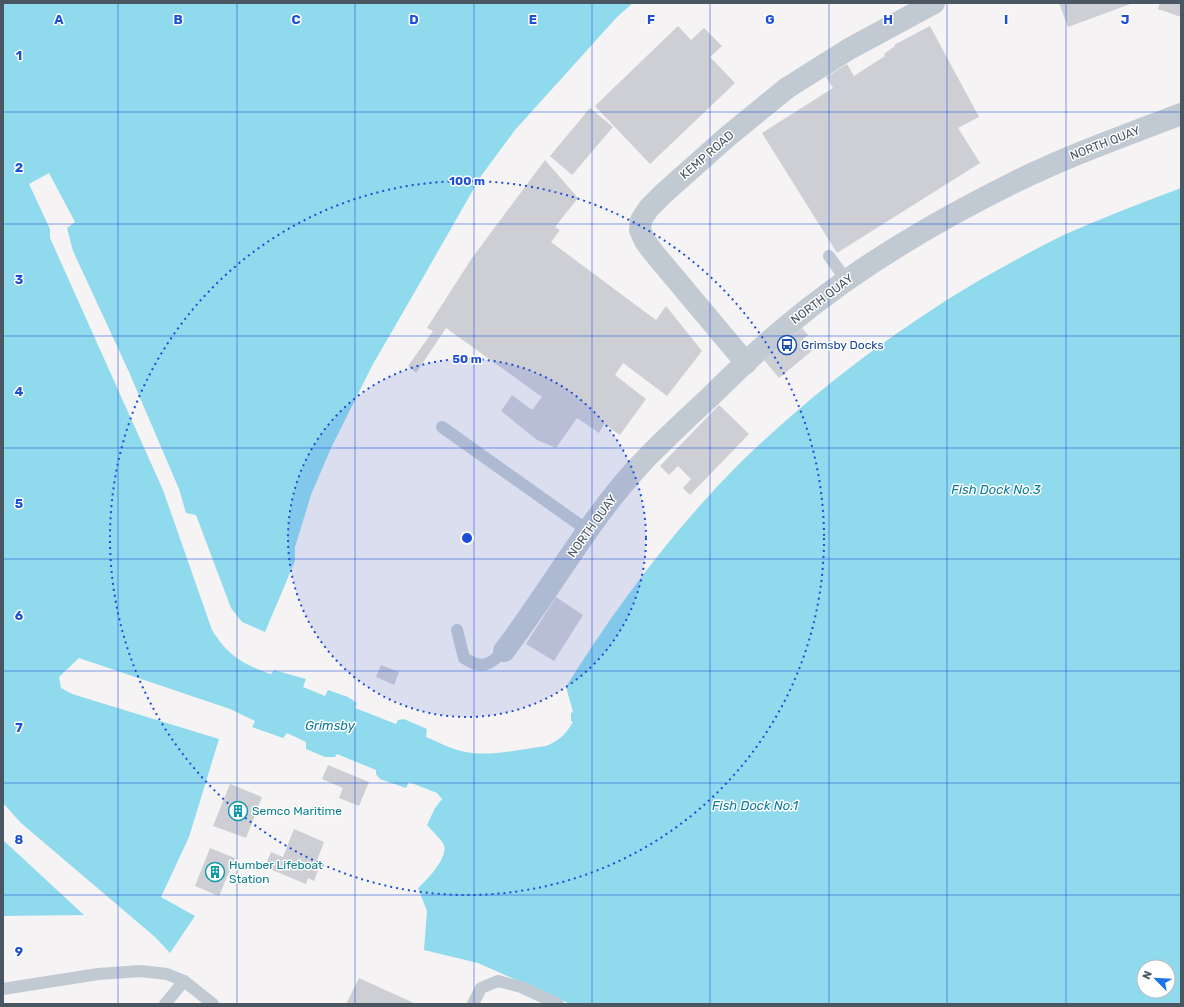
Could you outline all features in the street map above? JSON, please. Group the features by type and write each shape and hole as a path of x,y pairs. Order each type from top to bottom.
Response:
{"street":[{"name":"KEMP ROAD","path":"746,363 653,252 645,241 640,230 641,220 649,208 664,193 727,137 787,88 849,49 934,3"},
{"name":"NORTH QUAY","path":"504,651 587,530 637,468 682,422 788,325 846,280 895,248 1013,182 1060,161 1181,114"}],"lane":[{"path":"829,256 846,280"},
{"path":"442,427 587,530"},
{"path":"457,630 464,658 473,664 483,666 494,661 504,651"},
{"path":"3,990 98,974 141,971 167,974 184,981 213,1004"},
{"path":"165,1004 184,981"},
{"path":"473,1004 481,988 498,981 522,987 558,1004"}],"water":[{"path":"3,3 633,3 617,17 515,130 481,176 373,364 331,448 311,495 295,547 295,561 265,632 242,622 231,608 196,515 186,513 179,489 129,372 73,251 67,228 75,222 49,173 29,184 50,229 50,238 163,490 212,630 224,647 237,658 252,667 271,674 274,670 306,679 303,687 325,696 328,690 348,697 357,703 355,708 396,724 398,720 404,719 427,729 426,737 451,748 466,752 485,754 546,746 555,742 565,734 573,722 571,721 571,713 573,712 566,687 625,599 669,542 716,488 767,437 824,388 915,321 978,281 1068,233 1181,188 1181,1004 570,1004 478,963 424,950 427,911 418,888 436,868 443,856 444,850 443,843 427,825 435,808 442,799 437,793 409,782 406,788 380,779 376,774 376,770 337,754 335,757 325,757 306,749 306,742 287,733 283,738 252,727 255,721 230,709 79,658 59,677 61,688 72,694 219,739 189,837 161,897 195,916 170,953 155,937 21,823 3,803"},
{"path":"3,840 84,915 3,916"}],"building":[{"path":"1059,3 1133,3 1068,27"},
{"path":"1160,3 1181,3 1181,17 1158,9"},
{"path":"678,26 691,40 704,28 722,46 710,57 735,83 650,164 595,106"},
{"path":"930,26 979,117 958,128 980,163 837,253 762,133 833,88 826,77 847,64 854,76 885,56 884,54 895,46 894,45"},
{"path":"590,108 613,127 572,175 550,156"},
{"path":"545,160 578,198 555,227 560,230 551,242 656,320 666,306 702,351 667,396 623,363 615,375 646,399 620,435 604,424 599,433 577,418 556,448 537,440 501,411 512,395 532,410 542,397 446,328 416,373 408,366 433,331 427,328 472,258"},
{"path":"802,328 808,335 803,339 813,350 779,378 764,360"},
{"path":"719,405 749,434 690,495 683,488 691,479 678,466 669,475 660,466"},
{"path":"556,597 583,615 554,661 526,644"},
{"path":"381,665 399,672 394,685 376,677"},
{"path":"328,765 369,782 359,806 339,798 343,788 322,779"},
{"name":"Semco Maritime","path":"230,784 262,797 246,838 213,826"},
{"path":"294,829 324,842 316,863 320,865 314,881 308,878 306,884 265,867 271,852 283,857"},
{"name":"Humber Lifeboat Station","path":"210,848 235,858 219,896 195,886"},
{"path":"359,978 416,1004 346,1004"}],"place":[{"name":"Grimsby Docks","path":"787,345"},
{"name":"Semco Maritime","path":"238,811"},
{"name":"Humber Lifeboat Station","path":"215,872"}],"water label":[{"name":"Fish Dock No.3","path":"996,489"},
{"name":"Grimsby","path":"330,725"},
{"name":"Fish Dock No.1","path":"755,805"}]}
